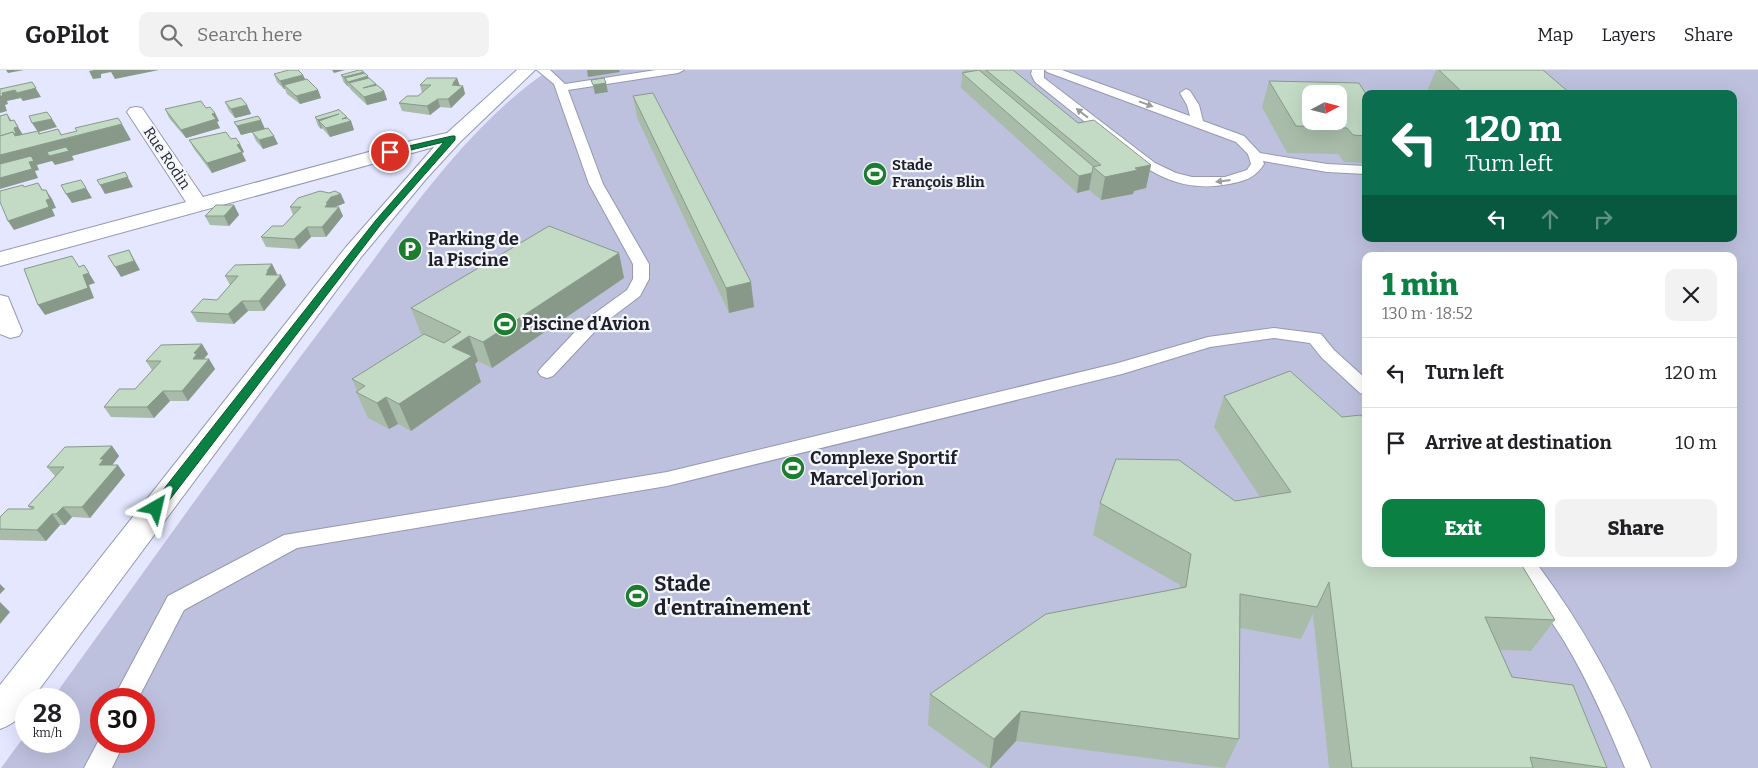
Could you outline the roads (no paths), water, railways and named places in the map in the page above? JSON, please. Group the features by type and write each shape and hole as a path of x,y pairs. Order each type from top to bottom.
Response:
{"street":[{"path":"0,713 216,429 373,229 452,138 498,93 527,70"},
{"name":"Rue Rodin","path":"136,112 198,204"},
{"path":"0,258 409,147 452,138"},
{"path":"0,302 10,330"}],"lane":[{"path":"543,70 559,83 600,195 641,264 641,278 634,293 593,323 547,372"},
{"path":"561,88 678,70"},
{"path":"1038,70 1039,80 1150,166 1178,179 1218,182 1234,180 1247,175 1256,168 1257,156 1253,149 1240,139 1050,70"},
{"path":"1186,93 1197,122"},
{"path":"1257,156 1327,168 1362,170"},
{"path":"131,688 176,603 292,541 667,479 1122,368 1208,342 1274,334 1315,338 1328,354 1362,385"},
{"path":"1528,567 1585,656 1628,742 1638,768"},
{"path":"97,768 107,753"}],"place":[{"name":"Stade François Blin","path":"875,174"},
{"name":"Parking de la Piscine","path":"410,249"},
{"name":"Piscine d'Avion","path":"505,324"},
{"name":"Complexe Sportif Marcel Jorion","path":"793,468"},
{"name":"Stade d'entraînement","path":"637,596"}]}
